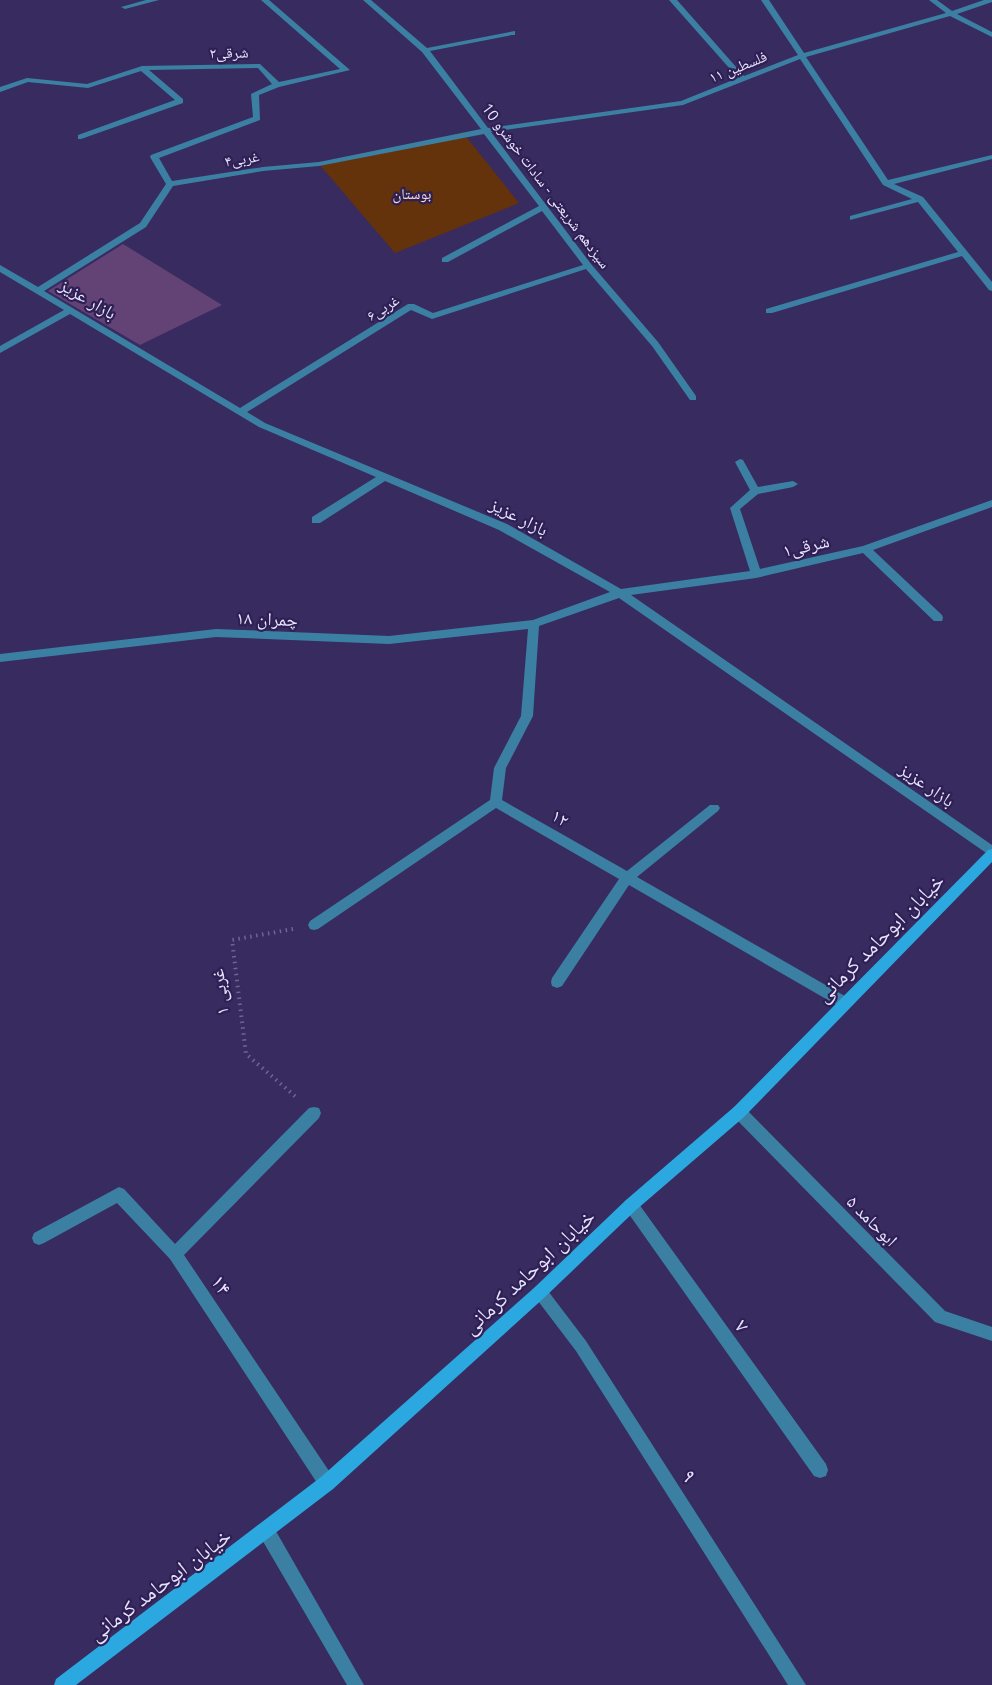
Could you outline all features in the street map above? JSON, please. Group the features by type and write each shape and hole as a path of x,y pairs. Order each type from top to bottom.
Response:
{"main road":[{"name":"خیابان ابوحامد کرمانی","path":"62,1685 267,1532 327,1484 540,1292 631,1205 739,1112 992,853"}],"street":[{"path":"125,7 155,0"},
{"path":"39,290 143,225 170,184 154,157 257,118 255,94 277,85 346,70 265,0"},
{"name":"سیزدهم شریعتی - سادات خوشرو 10","path":"367,0 425,50 488,130 588,266 655,344 693,398"},
{"path":"673,0 743,79"},
{"path":"765,0 804,55 886,183 920,199 991,286"},
{"path":"933,0 951,14 992,35"},
{"name":"فلسطین ۱۱","path":"488,130 683,103 804,55 951,14 991,0"},
{"path":"425,50 512,33"},
{"name":"شرقی۲","path":"0,90 27,80 88,86 142,68 260,66 277,85"},
{"path":"81,137 180,101 142,68"},
{"name":"غربی۴","path":"170,184 263,169 319,164 488,130"},
{"path":"886,183 992,157"},
{"path":"853,218 920,199"},
{"path":"446,260 543,207"},
{"path":"769,311 963,253"},
{"name":"غربی۶","path":"240,412 411,306 432,315 588,266"},
{"name":"بازار عزیز","path":"0,268 262,425 503,527 620,593 992,853"},
{"path":"0,350 71,310"},
{"path":"740,462 755,491"},
{"path":"316,520 384,477"},
{"path":"756,574 735,508 755,491 793,484"},
{"name":"شرقی۱","path":"620,593 756,574 865,549 992,503"},
{"path":"865,549 938,618"},
{"path":"314,925 496,802 500,768 527,716 534,624 620,593"},
{"name":"چمران ۱۸","path":"0,658 216,633 389,640 534,624"},
{"name":"۱۲","path":"496,802 626,879 845,1003"},
{"path":"557,982 626,879 714,808"},
{"name":"ابوحامد ۵","path":"739,1112 940,1317 992,1334"},
{"path":"175,1254 314,1113"},
{"name":"۱۴","path":"39,1238 119,1194 175,1254 327,1484"},
{"name":"۷","path":"631,1205 820,1470"},
{"name":"۹","path":"540,1292 581,1346 798,1685"},
{"path":"267,1532 356,1685"}],"path":[{"name":"۱ غربی","path":"314,925 232,940 246,1054 314,1113"}],"green space":[{"name":"بوستان","path":"464,134 519,203 395,253 319,164"}],"building":[{"path":"123,244 222,305 140,345 48,291"}]}
